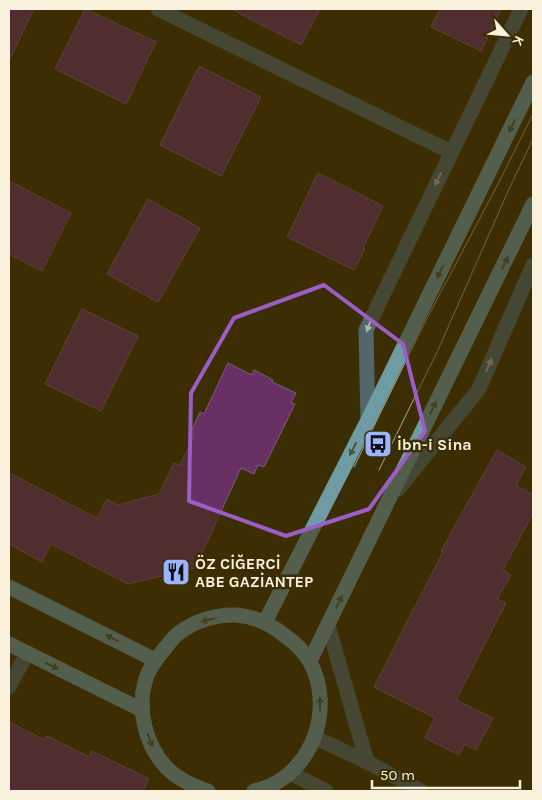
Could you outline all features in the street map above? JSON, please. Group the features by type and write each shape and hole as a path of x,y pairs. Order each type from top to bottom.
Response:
{"main road":[{"path":"265,622 368,420 533,82"},
{"path":"310,661 533,204"},
{"path":"9,586 155,660"},
{"path":"208,791 189,785 166,767 149,742 142,710 145,682 155,660 178,633 206,619 236,615 265,622 295,643 310,661 320,688 320,717 312,745 290,772 272,785 254,791"},
{"path":"9,644 142,710"}],"street":[{"path":"158,9 451,152"},
{"path":"368,420 366,330 521,9"},
{"path":"387,502 479,389 533,265"},
{"path":"328,625 367,762"},
{"path":"9,688 27,653"},
{"path":"314,737 367,762 421,791"},
{"path":"290,772 326,791"}],"highlighted area":[{"path":"324,285 403,344 425,431 369,509 286,536 189,501 191,393 234,318"}],"building":[{"path":"9,9 34,9 9,61"},
{"path":"85,9 156,42 126,104 55,69"},
{"path":"231,9 320,9 301,45"},
{"path":"440,9 501,9 481,51 431,27"},
{"path":"199,66 261,97 221,176 160,145"},
{"path":"318,173 383,206 354,270 287,237"},
{"path":"9,181 71,213 42,271 9,254"},
{"path":"148,199 200,228 158,302 107,274"},
{"path":"82,309 138,336 101,411 45,384"},
{"path":"228,363 252,375 254,370 273,380 272,382 296,393 291,403 295,404 264,467 258,465 254,474 241,468 195,568 180,572 174,583 162,576 128,584 51,544 42,562 9,544 9,473 97,518 107,499 118,505 159,494 174,463 180,465 194,436 190,434 200,412 204,414"},
{"path":"497,450 526,467 516,485 533,495 533,513 503,570 511,575 497,599 506,603 456,700 493,718 476,750 465,744 459,755 425,738 435,718 374,687 443,552 441,551"},
{"path":"9,722 45,740 47,736 89,757 92,751 149,779 143,791 9,791"}],"tram line":[{"path":"354,467 422,328 533,114"},
{"path":"379,470 438,350 533,139"}],"place":[{"name":"İbn-i Sina","path":"378,444"},
{"name":"ÖZ CİĞERCİ ABE GAZİANTEP","path":"176,572"}]}
